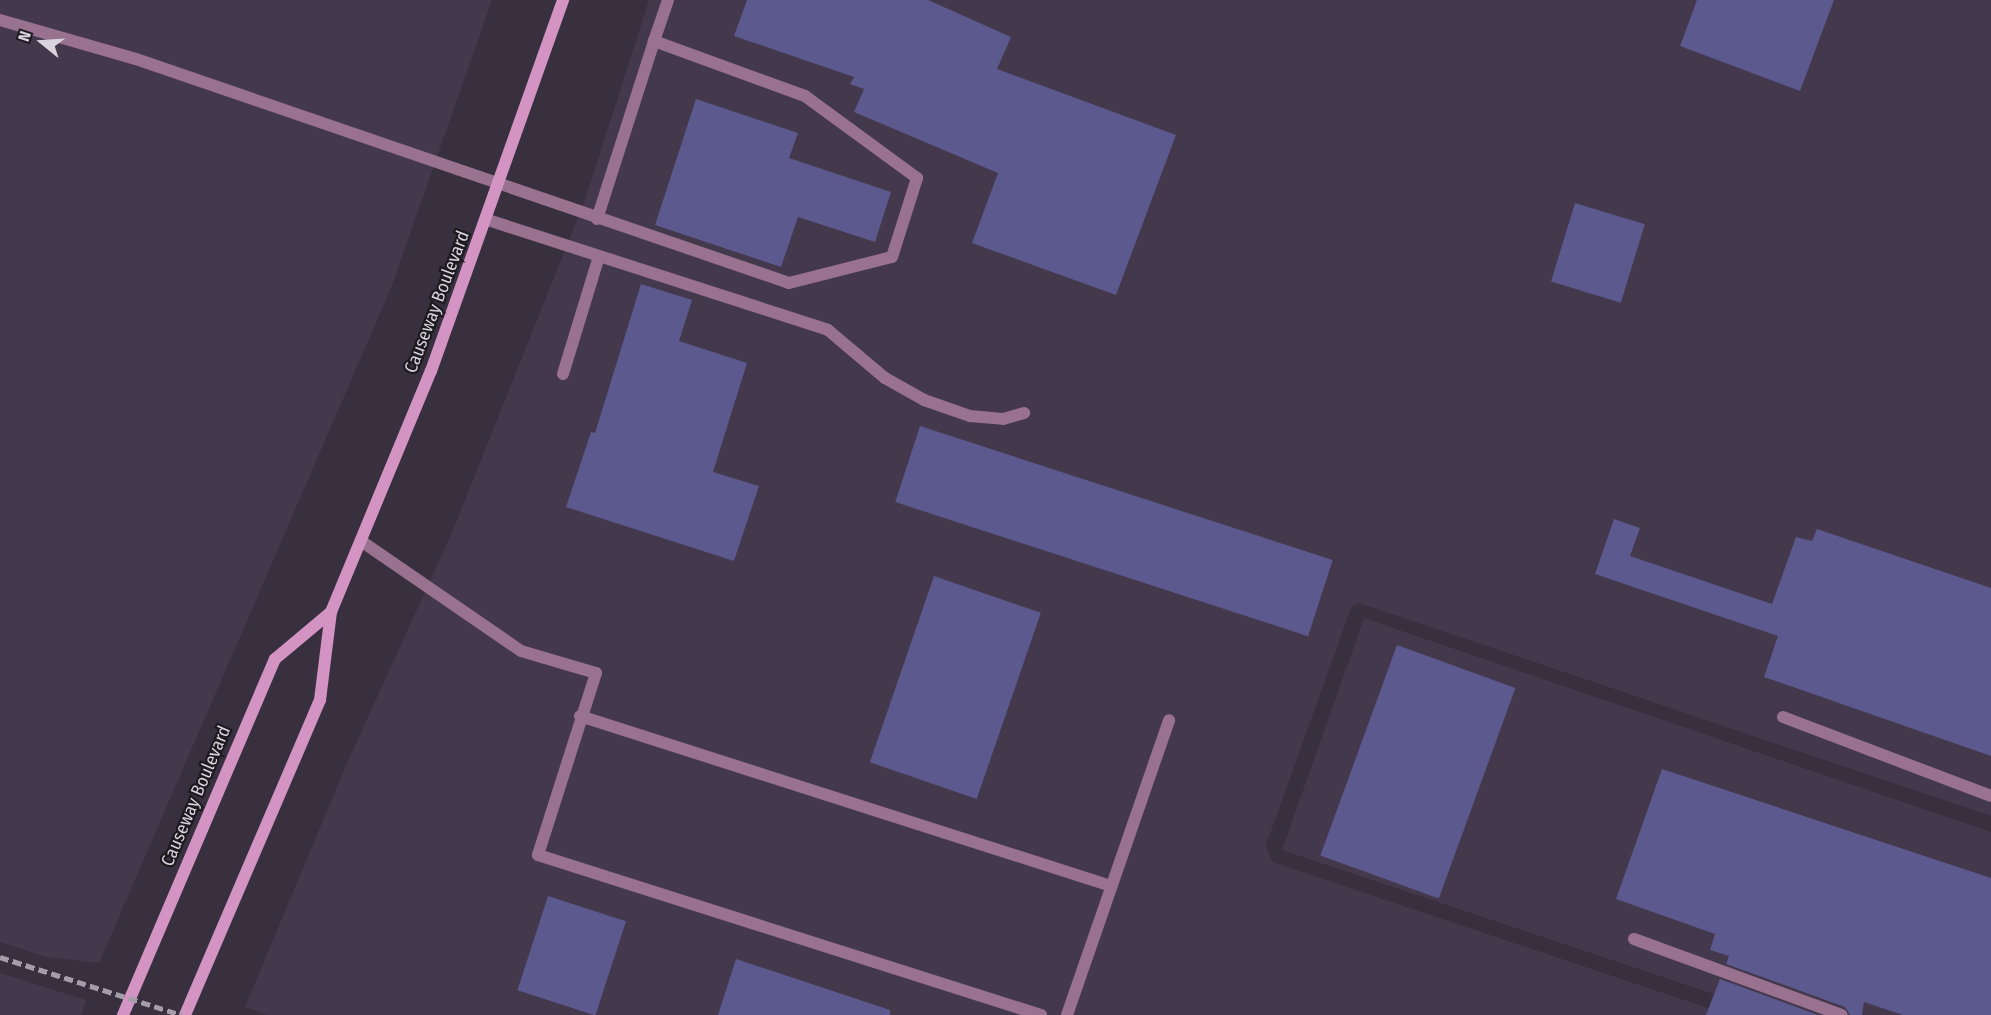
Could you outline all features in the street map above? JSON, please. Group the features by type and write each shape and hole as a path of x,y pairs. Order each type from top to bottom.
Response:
{"main road":[{"name":"Causeway Boulevard","path":"185,1015 320,700 331,612 488,220 563,0"},
{"name":"Causeway Boulevard","path":"123,1015 275,659 331,612"}],"lane":[{"path":"597,219 668,0"},
{"path":"0,21 136,59 500,187 789,283 892,257 917,178 805,96 654,40"},
{"path":"488,220 828,330 885,378 924,400 970,416 1004,419 1024,413"},
{"path":"563,374 599,256"},
{"path":"361,541 521,651 596,673 580,716 538,855 1041,1015"},
{"path":"580,716 1111,886"},
{"path":"1783,717 1991,796"},
{"path":"1067,1015 1169,720"},
{"path":"1634,939 1842,1015"}],"shaded area":[{"path":"0,0 492,0 391,288 99,963 46,957 0,942"},
{"path":"649,0 1991,0 1991,816 1359,603 1351,608 1266,845 1272,862 1729,1015 267,1015 245,1007 347,763 451,535 585,200"},
{"path":"1364,618 1991,832 1991,1015 1776,1015 1282,850"},
{"path":"0,973 86,1000 81,1015 0,1015"}],"building":[{"path":"747,0 928,0 1011,37 997,69 1176,135 1116,295 972,243 998,173 854,112 864,89 850,84 854,77 734,36"},
{"path":"1697,0 1834,0 1800,91 1680,46"},
{"path":"696,99 798,133 789,158 891,192 875,242 798,217 781,267 655,225"},
{"path":"1575,203 1645,224 1621,303 1551,281"},
{"path":"641,284 692,300 679,341 747,363 713,472 759,486 734,561 566,507 591,432 595,433"},
{"path":"920,426 1333,560 1308,636 895,502"},
{"path":"1614,519 1640,528 1630,556 1772,604 1796,537 1812,541 1817,529 1991,588 1991,756 1764,677 1778,636 1595,574"},
{"path":"934,576 1041,613 977,799 870,762"},
{"path":"1397,645 1515,688 1439,899 1320,855"},
{"path":"1662,769 1991,878 1991,1015 1903,1015 1864,1002 1862,1015 1850,1015 1845,1007 1726,964 1729,956 1710,950 1715,934 1616,899"},
{"path":"548,896 626,921 596,1015 517,990"},
{"path":"736,959 890,1010 890,1015 718,1015"},
{"path":"1720,979 1818,1015 1706,1015"}],"railway":[{"path":"0,957 182,1015"}]}
